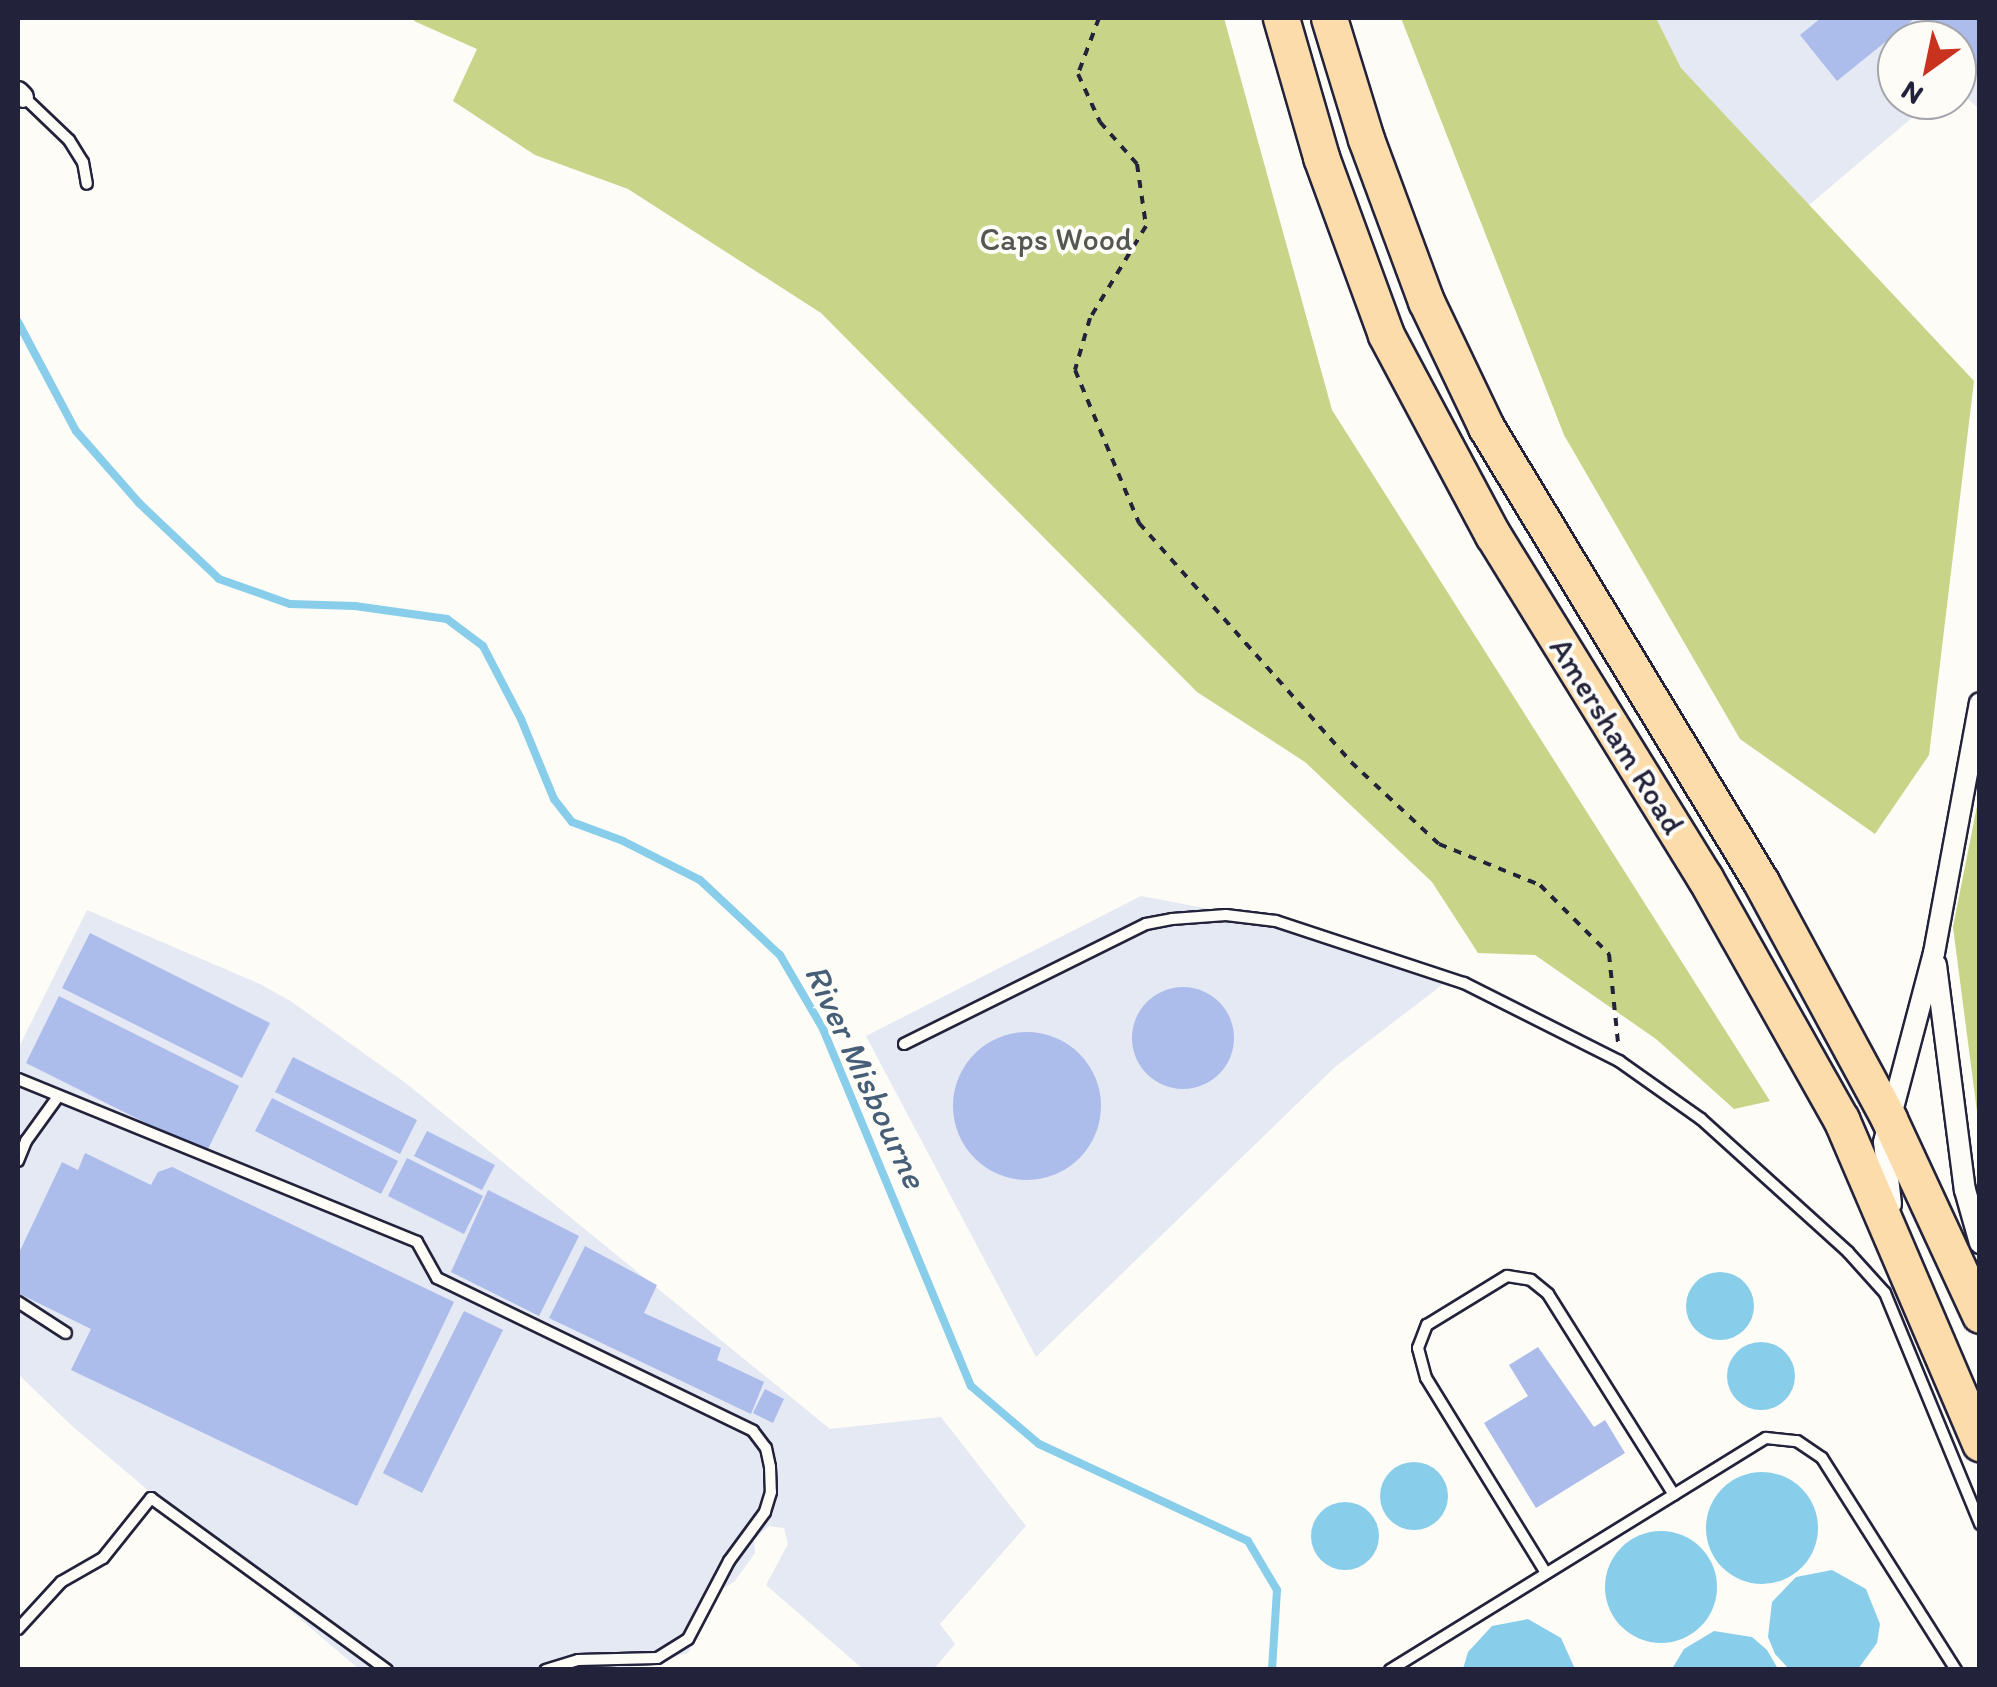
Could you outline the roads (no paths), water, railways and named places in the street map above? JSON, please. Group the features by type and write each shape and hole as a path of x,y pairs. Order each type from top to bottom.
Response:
{"highway":[{"name":"Amersham Road","path":"1281,18 1321,157 1386,335 1494,535 1706,878 1822,1085 1901,1254 1980,1444"},
{"path":"1330,18 1366,140 1426,301 1486,427 1761,882 1889,1119 1980,1315"}],"street":[{"path":"1901,1254 1885,1178 1884,1142 1934,953 1980,703"},
{"path":"1934,953 1965,1190 1980,1242"}],"lane":[{"path":"20,94 70,140 83,162 86,184"},
{"path":"904,1044 1146,924 1226,915 1276,921 1464,983 1620,1062 1701,1119 1848,1252 1885,1293 1980,1524"},
{"path":"18,1079 417,1242 437,1278 753,1430 766,1448 770,1466 771,1492 765,1512 729,1561 688,1639 658,1658 578,1660 546,1670"},
{"path":"18,1161 26,1141 57,1098"},
{"path":"1546,1574 1426,1378 1418,1348 1427,1325 1508,1276 1531,1280 1548,1294 1674,1495"},
{"path":"18,1302 66,1333"},
{"path":"1390,1670 1766,1438 1797,1441 1822,1458 1956,1670"},
{"path":"18,1629 61,1582 103,1558 151,1498 387,1670"}],"water":[{"path":"1720,1272 1744,1282 1754,1306 1744,1330 1720,1340 1696,1330 1686,1306 1696,1282"},
{"path":"1761,1342 1785,1352 1795,1376 1785,1400 1761,1410 1737,1400 1727,1376 1737,1352"},
{"path":"1414,1462 1438,1472 1448,1496 1438,1520 1414,1530 1390,1520 1380,1496 1390,1472"},
{"path":"1762,1472 1783,1477 1801,1489 1813,1507 1818,1528 1813,1549 1801,1567 1783,1579 1762,1584 1741,1579 1723,1567 1711,1549 1706,1528 1711,1507 1723,1489 1741,1477"},
{"path":"1345,1502 1369,1512 1379,1536 1369,1560 1345,1570 1321,1560 1311,1536 1321,1512"},
{"path":"1661,1531 1682,1536 1700,1548 1712,1566 1717,1587 1712,1608 1700,1626 1682,1638 1661,1643 1640,1638 1622,1626 1610,1608 1605,1587 1610,1566 1622,1548 1640,1536"},
{"path":"1832,1570 1866,1589 1880,1624 1877,1643 1858,1669 1789,1669 1775,1654 1768,1637 1772,1602 1796,1577"},
{"path":"1528,1619 1561,1638 1575,1669 1463,1669 1468,1652 1492,1626"},
{"path":"1714,1631 1752,1637 1767,1650 1778,1669 1672,1669 1684,1649"}],"waterway":[{"name":"River Misbourne","path":"18,322 76,431 139,503 219,579 290,604 355,606 447,619 483,646 521,719 554,799 572,822 623,841 700,880 780,955 823,1029 971,1386 1039,1444 1248,1541 1277,1590 1272,1670"}],"park label":[{"name":"Caps Wood","path":"1056,239"}]}
